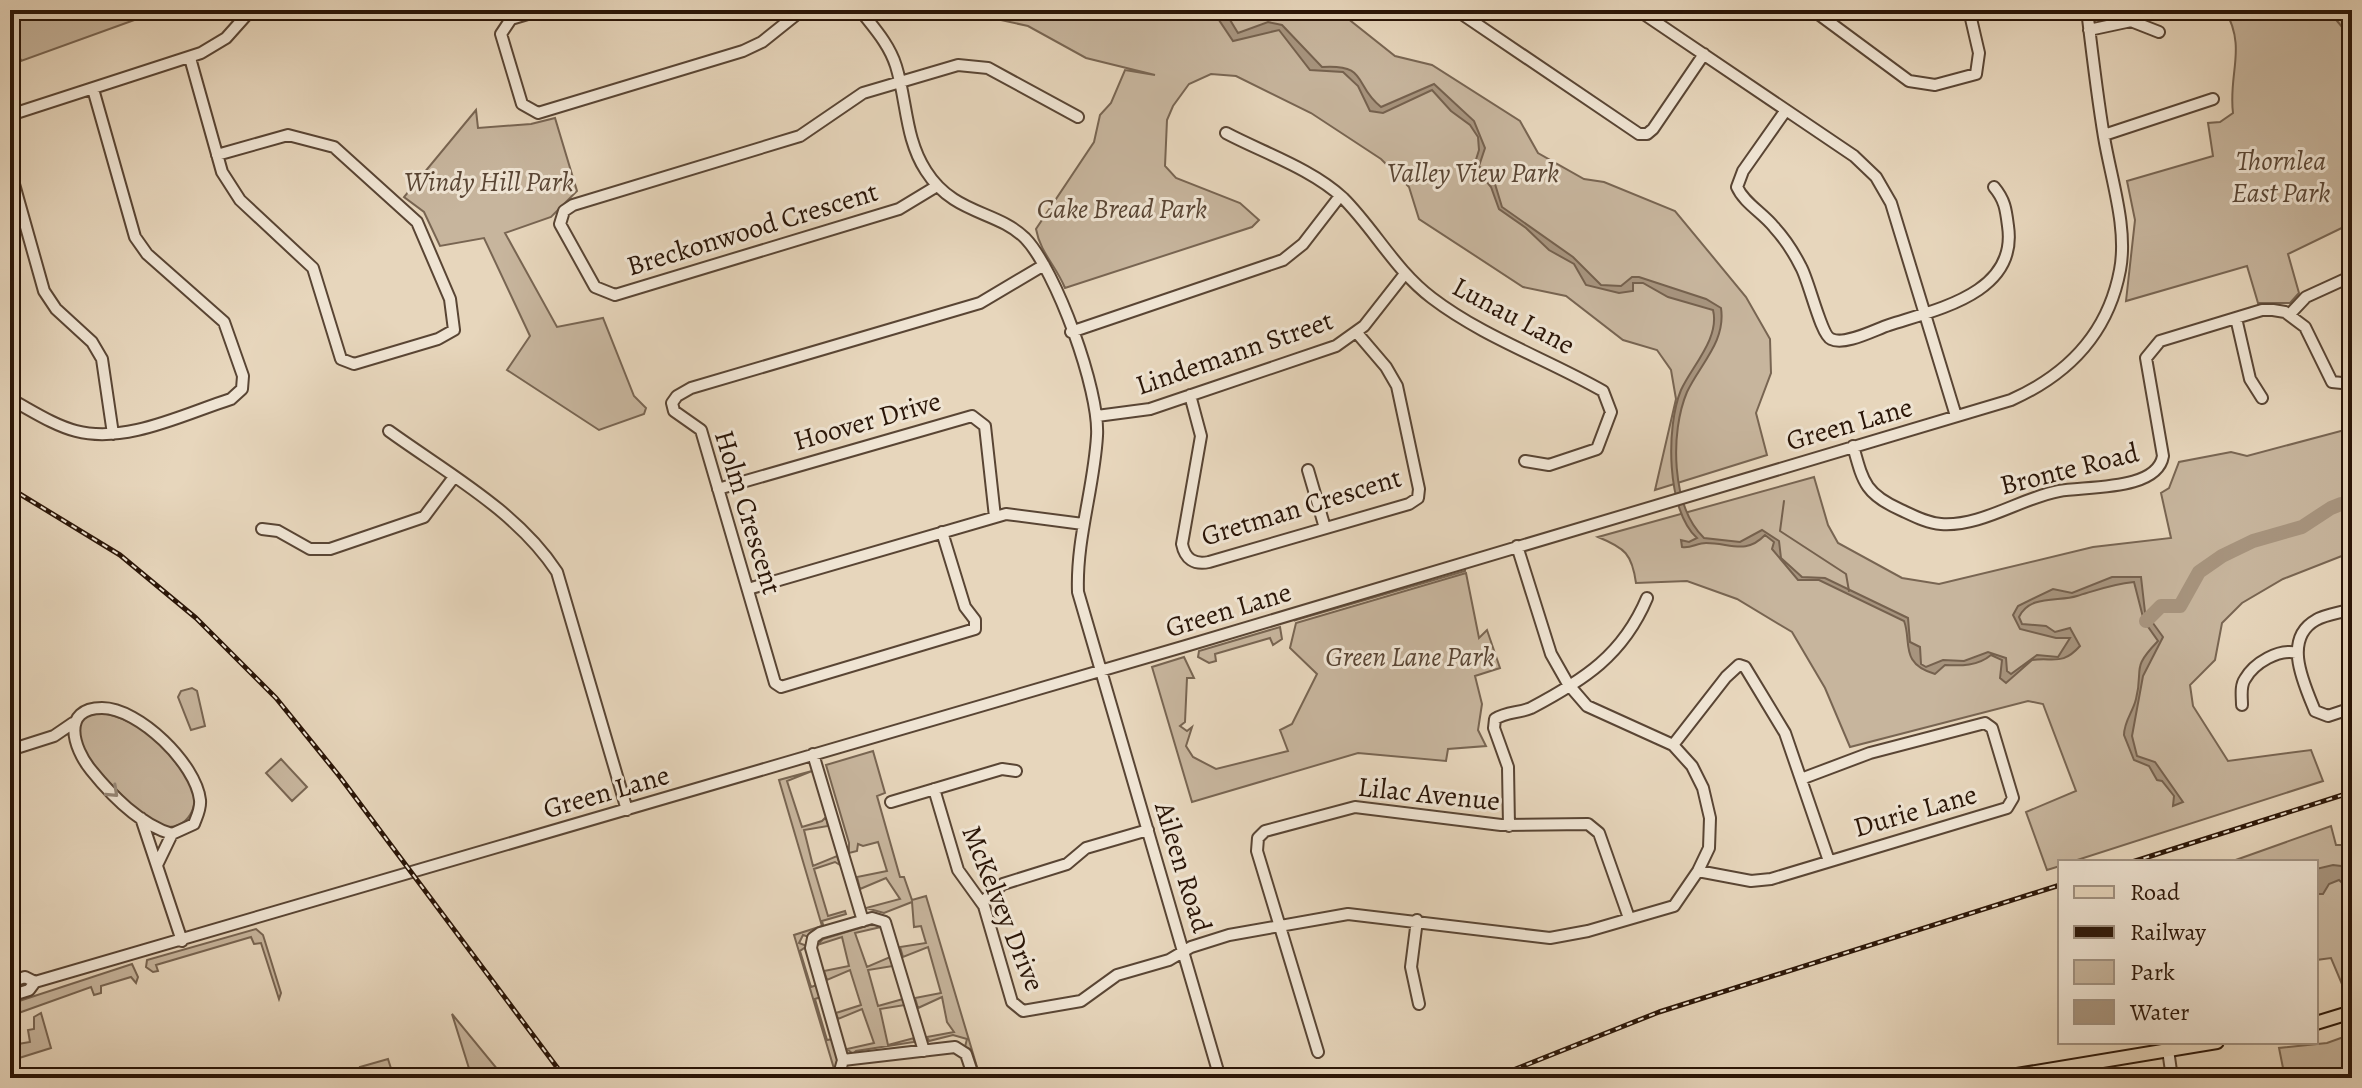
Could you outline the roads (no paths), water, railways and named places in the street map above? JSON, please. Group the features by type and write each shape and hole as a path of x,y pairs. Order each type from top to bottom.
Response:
{"main road":[{"path":"2318,1022 2352,1012"},
{"path":"1999,1078 2205,1044"}],"street":[{"path":"10,115 190,58 226,38 251,10"},
{"path":"541,10 511,19 501,34 522,104 538,113 743,51 762,42 802,10"},
{"path":"860,10 889,49 900,81 913,144 937,186 965,207 1023,236 1044,265 1056,286 1097,416"},
{"path":"1456,10 1639,134 1647,134 1653,129 1704,54"},
{"path":"1638,10 1854,156 1876,177 1891,203 1956,416"},
{"path":"1813,10 1909,81 1926,86 1976,74 1979,53 1969,10"},
{"name":"Green Lane","path":"10,996 29,990 35,982 1100,671 1713,486 2011,400 2044,385 2076,359 2105,316 2120,269 2120,223 2087,10"},
{"path":"2089,30 2131,21 2159,32"},
{"path":"190,58 217,155 222,172 240,200 313,268 338,352 345,362 354,364 438,339 454,330 450,299 417,222 334,147 288,135 217,155"},
{"path":"900,81 958,65 980,65 1078,117"},
{"name":"Breckonwood Crescent","path":"900,81 863,93 800,136 568,207 561,215 560,227 595,287 605,294 615,295 899,209 937,186"},
{"path":"10,399 68,429 113,434 231,399 240,393 244,380 224,322 147,254 135,237 93,89"},
{"path":"2104,135 2213,99"},
{"path":"1786,110 1743,171 1737,187 1744,198 1774,226 1798,261 1808,279 1822,330 1831,339 1839,341 1982,290 2004,262 2009,232 2004,199 1994,187"},
{"name":"Lunau Lane","path":"1226,133 1321,182 1340,196 1404,275 1465,320 1603,391 1610,401 1606,432 1597,449 1549,465 1525,461"},
{"path":"10,171 44,291 56,309 92,342 102,359 113,434"},
{"path":"1071,332 1283,260 1303,244 1340,196"},
{"name":"Holm Crescent","path":"942,532 965,607 975,620 975,629 805,683 790,687 775,683 701,430 674,411 672,403 691,388 980,303 1044,265"},
{"name":"Lindemann Street","path":"1097,416 1150,409 1332,348 1357,333 1404,275"},
{"path":"2352,276 2306,297 2289,315 2305,327 2332,382 2352,384"},
{"name":"Bronte Road","path":"1853,446 1870,492 1880,500 1939,524 1974,518 2058,491 2145,478 2157,470 2163,456 2147,372 2148,351 2160,341 2262,310 2289,315"},
{"path":"2236,318 2250,379 2262,398"},
{"name":"Gretman Crescent","path":"1190,395 1201,436 1182,540 1188,558 1198,563 1409,504 1420,492 1396,382 1357,333"},
{"name":"Hoover Drive","path":"718,489 972,416 985,426 995,517"},
{"name":"Aileen Road","path":"1097,416 1095,451 1077,564 1078,592 1220,1078"},
{"path":"389,431 531,538 557,572 627,810"},
{"path":"1308,470 1325,528"},
{"path":"262,529 278,531 310,549 330,549 424,517 454,477"},
{"path":"748,589 995,517 1027,514 1083,524"},
{"path":"1517,546 1551,654 1568,684 1587,706 1673,745 1726,677 1739,665 1745,667 1785,733 1829,861"},
{"path":"1509,826 1508,767 1494,728 1495,719 1528,709 1603,664 1625,641 1647,598"},
{"path":"2352,609 2319,618 2304,629 2297,653 2315,711 2328,716 2352,708"},
{"path":"2242,705 2242,684 2254,669 2276,654 2288,650 2297,653"},
{"path":"10,750 54,736 85,711 104,708 143,723 178,757 191,776 200,805 194,824 172,834 156,862"},
{"path":"73,723 75,744 97,777 141,818 159,830 172,834"},
{"name":"Durie Lane","path":"1698,871 1751,881 2007,808 2013,798 1992,728 1985,723 1884,749 1801,779"},
{"path":"54,736 75,744"},
{"name":"McKelvey Drive","path":"934,789 958,870 982,902 1012,1002 1023,1011 1081,1001 1117,975 1169,960 1184,951 1229,935 1348,914 1550,938 1588,931 1674,906 1698,871 1709,848 1710,818 1703,788 1692,766 1673,745"},
{"path":"813,754 863,921"},
{"path":"891,802 1002,769 1016,771"},
{"name":"Lilac Avenue","path":"1318,1052 1257,848 1258,838 1265,831 1355,807 1509,826 1585,823 1594,827 1629,918"},
{"path":"141,818 182,941"},
{"path":"982,902 1003,884 1067,864 1086,848 1148,830"},
{"path":"838,1078 843,1060 811,943 818,934 878,918 888,927 924,1051"},
{"path":"1417,920 1411,975 1419,1004"},
{"name":"Green Lane","path":"10,982 25,977 35,982"},
{"path":"843,1060 960,1049 966,1054 974,1078"},
{"path":"2168,1050 2172,1078"}],"water":[{"path":"1219,10 1224,10 1238,33 1268,22 1282,25 1322,67 1337,67 1354,73 1381,107 1434,84 1474,121 1485,148 1479,166 1495,184 1502,207 1573,257 1601,285 1621,286 1632,277 1639,277 1706,299 1721,308 1722,320 1716,342 1692,382 1681,408 1676,447 1685,507 1704,538 1740,542 1762,530 1779,541 1781,558 1802,577 1825,578 1908,618 1910,642 1920,647 1921,664 1926,667 1943,660 1964,661 1988,652 2006,658 2007,671 2011,674 2037,655 2058,657 2070,638 2056,638 2020,629 2013,615 2018,606 2053,589 2072,593 2112,577 2141,577 2145,612 2163,637 2143,676 2132,736 2137,756 2155,762 2183,802 2173,806 2174,796 2162,781 2157,780 2149,766 2134,760 2124,735 2136,699 2141,664 2158,641 2144,621 2134,582 2030,605 2019,617 2022,624 2046,626 2055,632 2070,628 2080,646 2063,658 2032,660 2006,683 2000,678 2002,660 1991,655 1975,663 1945,665 1935,674 1924,670 1911,658 1904,621 1819,580 1798,580 1772,549 1774,542 1765,535 1751,545 1706,543 1682,547 1681,540 1689,542 1697,538 1679,508 1674,488 1673,424 1681,390 1709,341 1713,310 1668,297 1643,283 1633,283 1633,291 1619,293 1586,285 1574,264 1549,250 1526,228 1499,209 1491,187 1474,166 1479,150 1478,137 1470,125 1451,111 1432,90 1383,113 1370,111 1358,86 1343,72 1310,70 1279,30 1233,41 1217,17"},
{"path":"2341,866 2352,877 2352,892 2339,880 2329,884 2323,894 2318,894 2318,869"}],"waterway":[{"path":"2328,10 2352,39"},
{"path":"1784,501 1780,531 1846,574 1849,591"},
{"path":"2146,621 2161,606 2180,606 2199,572 2222,556 2253,541 2302,527 2341,504 2352,506"}],"railway":[{"path":"10,488 120,555 196,618 276,698 340,777 565,1078"},
{"path":"2138,860 2352,792"},
{"path":"1493,1078 1659,1012 2058,886"}],"park label":[{"name":"Valley View Park","path":"1473,172"},
{"name":"Thornlea East Park","path":"2281,176"},
{"name":"Windy Hill Park","path":"489,181"},
{"name":"Cake Bread Park","path":"1122,208"},
{"name":"Green Lane Park","path":"1410,656"}]}
